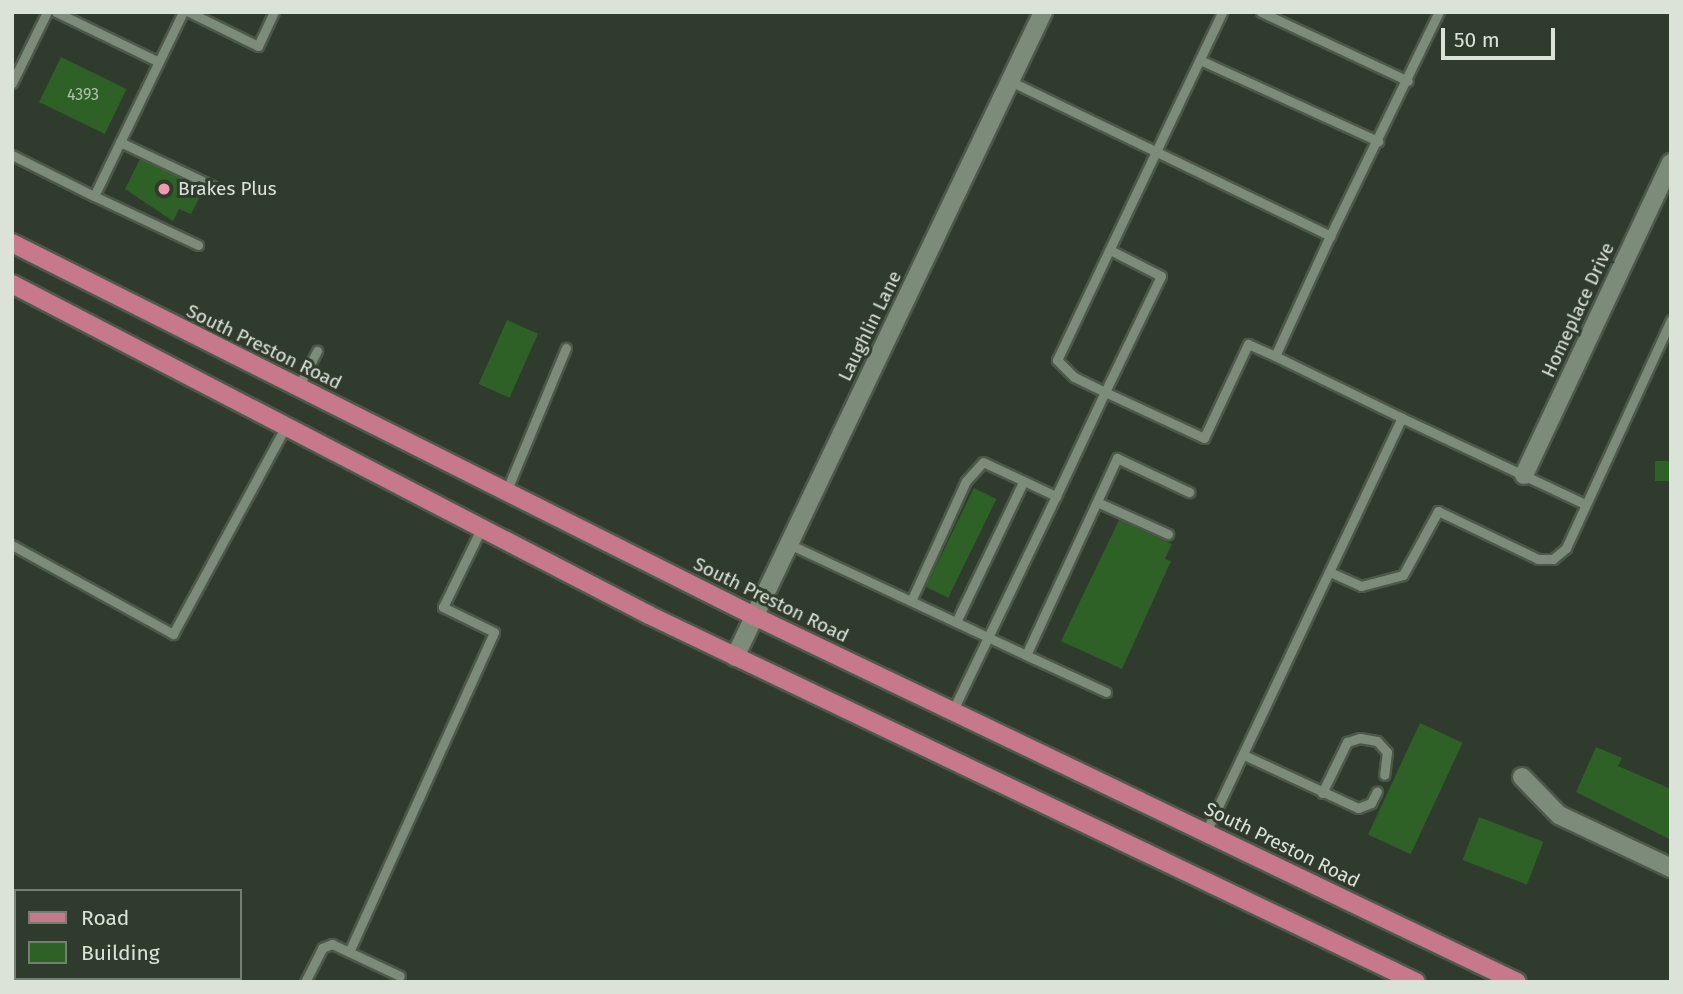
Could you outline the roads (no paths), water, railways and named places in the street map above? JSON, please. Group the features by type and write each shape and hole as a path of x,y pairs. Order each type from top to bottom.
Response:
{"main road":[{"name":"South Preston Road","path":"12,243 754,617 1517,982"},
{"path":"12,284 481,529 736,657 1416,982"}],"street":[{"name":"Laughlin Lane","path":"736,657 1043,12"},
{"name":"Homeplace Drive","path":"1524,475 1670,165"},
{"path":"1522,777 1559,815 1671,869"}],"lane":[{"path":"12,83 47,12"},
{"path":"56,12 159,62"},
{"path":"94,196 183,12"},
{"path":"189,12 258,46 274,12"},
{"path":"1222,12 1057,360 1074,377 1204,438 1248,344 1585,504"},
{"path":"1261,12 1408,81"},
{"path":"1275,356 1329,236 1408,81 1439,12"},
{"path":"1200,60 1378,141"},
{"path":"1010,81 1329,236"},
{"path":"120,142 213,186"},
{"path":"12,155 198,245"},
{"path":"952,712 1161,276 1110,250"},
{"path":"1332,573 1361,586 1403,575 1438,512 1538,559 1553,559 1566,548 1671,320"},
{"path":"506,492 566,348"},
{"path":"299,387 317,351"},
{"path":"1206,832 1332,573 1402,418"},
{"path":"12,545 173,634 286,426"},
{"path":"1026,655 1117,458 1189,492"},
{"path":"911,601 971,471 983,463 1056,496"},
{"path":"956,622 1023,482"},
{"path":"1097,502 1168,534"},
{"path":"349,952 494,632 443,607 481,529"},
{"path":"789,544 1106,692"},
{"path":"1322,793 1347,743 1360,738 1377,741 1387,752 1384,775"},
{"path":"1244,755 1358,808 1377,791"},
{"path":"305,982 322,948 332,944 400,976"}],"place":[{"name":"Brakes Plus","path":"164,189"}]}
